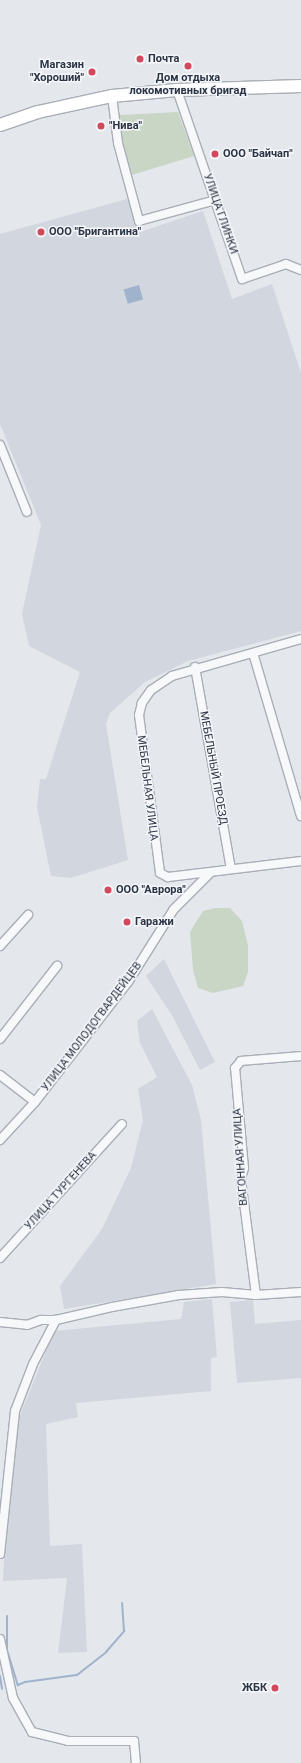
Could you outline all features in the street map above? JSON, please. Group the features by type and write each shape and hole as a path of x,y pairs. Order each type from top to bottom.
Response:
{"main road":[{"path":"0,125 38,112 112,96 177,90 301,86"}],"street":[{"name":"УЛИЦА ГЛИНКИ","path":"177,90 242,279 286,264 301,270"},
{"path":"112,96 118,143 139,221 215,200"},
{"path":"0,445 27,512"},
{"path":"195,667 301,640"},
{"path":"253,653 301,816"},
{"name":"МЕБЕЛЬНАЯ УЛИЦА","path":"195,667 172,676 151,690 142,703 139,715 140,731 160,873 168,877 210,873"},
{"name":"МЕБЕЛЬНЫЙ ПРОЕЗД","path":"195,667 231,869"},
{"path":"210,873 231,869 301,861"},
{"name":"УЛИЦА МОЛОДОГВАРДЕЙЦЕВ","path":"0,1140 36,1102 128,982 174,909 210,873"},
{"path":"0,946 28,915"},
{"path":"0,1039 57,966"},
{"name":"ВАГОННАЯ УЛИЦА","path":"256,1295 241,1179 244,1168 235,1068 240,1061 301,1056"},
{"path":"0,1075 36,1102"},
{"name":"УЛИЦА ТУРГЕНЕВА","path":"0,1258 122,1124"},
{"path":"0,1322 27,1325 41,1320 56,1320 112,1307 179,1295 222,1292 256,1295 301,1292"},
{"path":"0,1554 16,1411 33,1364 56,1320"},
{"path":"0,1638 13,1698 32,1732 68,1741 134,1741 136,1763"}],"shaded area":[{"path":"127,199 140,232 203,211 232,299 272,284 301,373 301,631 188,661 145,682 110,713 106,724 128,860 71,878 51,876 37,807 40,779 46,779 80,672 29,646 22,614 41,525 0,424 0,234"},
{"path":"164,959 215,1062 200,1070 173,1017 146,976"},
{"path":"152,1009 192,1085 201,1120 216,1284 64,1309 60,1286 102,1229 131,1168 143,1120 138,1089 157,1077 140,1043 137,1021"},
{"path":"212,1299 217,1357 211,1358 211,1391 76,1403 78,1417 46,1424 50,1546 82,1544 87,1652 58,1653 67,1578 3,1581 7,1501 19,1418 54,1331 181,1319 184,1302"},
{"path":"253,1300 255,1324 301,1320 301,1378 237,1383 230,1302"}],"green space":[{"path":"178,112 194,156 132,175 122,141 119,115"},
{"path":"216,908 230,908 242,921 248,945 248,972 243,986 213,993 198,988 193,970 190,932 203,911"}],"water":[{"path":"139,285 143,299 128,304 124,289"}],"waterway":[{"path":"7,1616 7,1650 18,1685 25,1682 77,1675 106,1652 124,1631 122,1603"},
{"path":"0,1676 2,1689"}],"place":[{"name":"Почта","path":"140,59"},
{"name":"Дом отдыха локомотивных бригад","path":"188,66"},
{"name":"Магазин \"Хороший\"","path":"92,72"},
{"name":"\"Нива\"","path":"101,126"},
{"name":"ООО \"Байчап\"","path":"215,154"},
{"name":"ООО \"Бригантина\"","path":"41,232"},
{"name":"ООО \"Аврора\"","path":"108,890"},
{"name":"Гаражи","path":"127,922"},
{"name":"ЖБК","path":"275,1688"}]}
